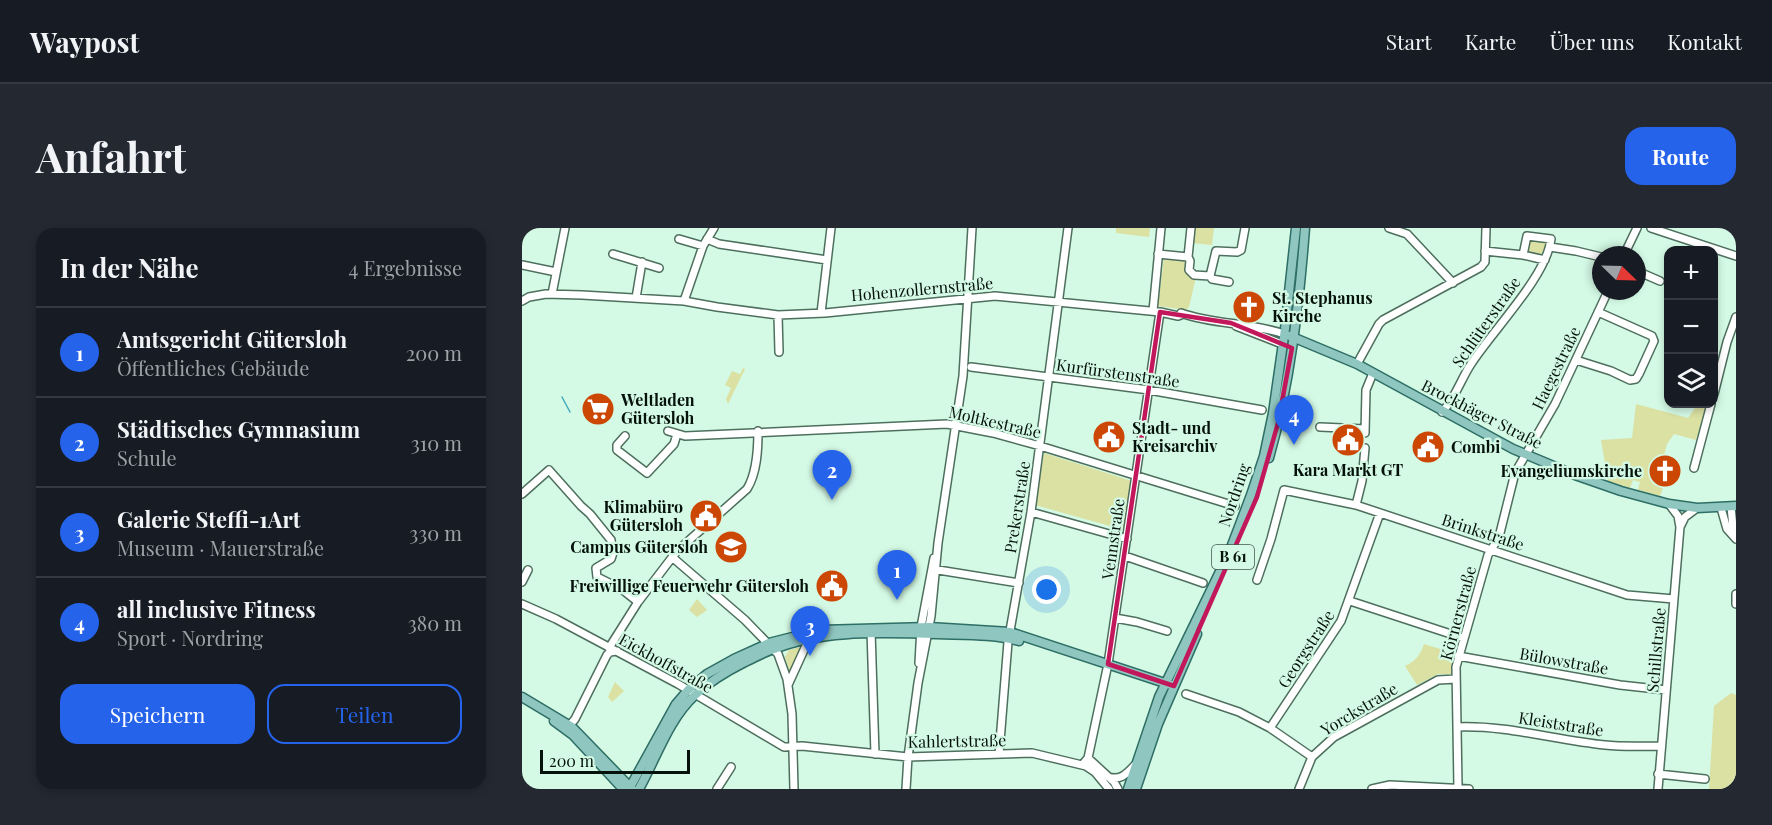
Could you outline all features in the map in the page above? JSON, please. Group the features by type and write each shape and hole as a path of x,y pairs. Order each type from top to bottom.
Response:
{"main road":[{"name":"Nordring","path":"1136,789 1169,687 1251,495 1267,443 1284,334 1296,228"},
{"name":"Nordring","path":"1128,789 1150,721 1234,555 1257,497 1278,423 1292,348 1305,228"},
{"name":"Hohenzollernstraße","path":"1284,334 1293,338"},
{"name":"Brockhäger Straße","path":"1293,338 1357,364 1442,412 1525,454 1612,488 1669,504 1697,508 1733,507"},
{"path":"1282,344 1292,348"},
{"path":"522,697 565,725 631,789 669,715 692,692 771,646 820,630 1009,635 1169,687"},
{"path":"771,646 871,631"},
{"path":"522,703 565,725"}],"street":[{"path":"552,294 565,228"},
{"path":"684,300 705,243 714,228"},
{"path":"821,313 831,228"},
{"path":"906,789 908,757 925,631 964,366 972,228"},
{"name":"Prekerstraße","path":"999,754 1009,635 1031,512 1068,228"},
{"name":"Vennstraße","path":"1082,765 1088,758 1108,667 1125,556 1159,312 1158,254 1161,228"},
{"path":"1191,228 1188,257 1191,273 1229,282"},
{"path":"1210,276 1216,251 1238,252 1241,249 1245,228"},
{"path":"1389,228 1407,234 1453,283"},
{"path":"1357,364 1383,320 1481,267 1485,262 1486,228"},
{"path":"1628,246 1637,228"},
{"path":"1651,228 1736,256"},
{"path":"1523,255 1529,235 1550,237 1550,247 1592,255"},
{"path":"679,239 827,260"},
{"name":"Schlüterstraße","path":"1442,412 1473,361 1545,260 1550,247"},
{"path":"1485,251 1545,260"},
{"path":"613,254 659,268"},
{"path":"1158,254 1188,257"},
{"path":"636,298 642,262"},
{"path":"522,266 556,272"},
{"path":"1646,275 1660,281"},
{"name":"Hohenzollernstraße","path":"522,301 538,295 552,294 684,300 778,315 995,296 1159,312 1167,315 1183,314 1248,325 1284,334"},
{"name":"Haegestraße","path":"1525,454 1555,404 1604,300"},
{"path":"1576,360 1611,371 1630,380 1636,379 1639,374 1654,341 1652,336 1598,312"},
{"path":"778,315 779,352"},
{"path":"1718,375 1736,317"},
{"name":"Hohenzollernstraße","path":"1231,323 1282,344"},
{"name":"Kurfürstenstraße","path":"971,367 1149,390 1262,410"},
{"path":"1320,427 1365,431 1366,390 1373,373"},
{"path":"1694,468 1710,408"},
{"name":"Moltkestraße","path":"668,431 685,436 941,423 1040,446 1235,506"},
{"path":"565,725 607,655 613,650 638,602 672,557 747,489 756,459 758,431"},
{"path":"625,436 617,445 617,450 647,473 674,444 677,434"},
{"path":"1356,505 1362,481 1365,448"},
{"name":"Körnerstraße","path":"1458,787 1456,679 1458,656 1488,555 1499,537 1515,473 1525,454"},
{"path":"522,494 549,470 612,540 614,553 611,559 596,568 597,577 623,590 638,602"},
{"name":"Brinkstraße","path":"1257,580 1284,490 1356,505 1627,594 1674,599"},
{"path":"1669,504 1678,516 1680,527"},
{"path":"1733,507 1733,527 1736,534"},
{"path":"1680,527 1685,517 1697,508"},
{"path":"1721,508 1726,529 1736,539"},
{"path":"1031,512 1127,539"},
{"name":"Georgstraße","path":"1270,728 1338,627 1350,601 1380,513"},
{"name":"Schillstraße","path":"1659,789 1658,774 1680,527"},
{"path":"1125,556 1203,583"},
{"path":"672,557 745,620 771,646 781,661 788,685 794,747 794,789"},
{"path":"934,569 1018,585"},
{"path":"522,582 528,570"},
{"path":"1736,594 1736,604"},
{"path":"1350,601 1463,638"},
{"name":"Eickhoffstraße","path":"522,604 556,619 692,692 784,747 794,747"},
{"path":"1115,618 1167,631"},
{"path":"871,631 874,754"},
{"path":"788,685 809,639"},
{"name":"Bülowstraße","path":"1458,656 1620,685 1666,690"},
{"name":"Yorckstraße","path":"1299,789 1312,757 1334,737 1438,680 1456,679"},
{"path":"1186,694 1239,712 1270,728 1312,757"},
{"name":"Kleiststraße","path":"1457,727 1475,726 1529,732 1605,745 1661,746"},
{"name":"Kahlertstraße","path":"794,747 908,757 1032,753 1082,765 1095,772 1109,789"},
{"path":"1088,758 1118,789"},
{"path":"1108,777 1123,777 1136,764"},
{"path":"717,789 731,767"},
{"path":"1658,774 1705,779"},
{"path":"1372,789 1390,785 1469,789"}],"highlighted area":[{"path":"1160,312 1231,323 1292,348 1278,423 1257,497 1174,686 1108,664"}],"green space":[{"path":"1116,228 1150,228 1149,237 1116,233"},
{"path":"1194,228 1214,228 1212,245 1192,243"},
{"path":"1529,236 1548,239 1546,252 1539,254 1526,252"},
{"path":"1164,257 1185,260 1196,277 1189,307 1186,310 1158,306"},
{"path":"743,368 745,369 728,404 726,399 731,388 725,385 732,371 740,374"},
{"path":"1636,404 1688,418 1695,408 1706,408 1696,440 1674,434 1667,444 1663,459 1656,463 1658,468 1655,474 1661,485 1664,485 1660,496 1638,490 1640,482 1633,480 1630,488 1608,481 1601,440 1632,438"},
{"path":"1044,453 1132,481 1124,530 1035,505"},
{"path":"697,599 707,610 697,617 689,610"},
{"path":"1424,644 1453,653 1451,674 1438,674 1417,685 1405,666 1417,657"},
{"path":"805,646 791,676 785,657 789,650"},
{"path":"615,682 624,691 612,702 608,697"},
{"path":"1731,693 1736,695 1736,789 1709,789 1714,706"}],"waterway":[{"path":"562,397 570,412"}],"place":[{"name":"St. Stephanus Kirche","path":"1249,307"},
{"name":"Weltladen Gütersloh","path":"598,409"},
{"name":"Stadt- und Kreisarchiv","path":"1109,437"},
{"name":"Kara Markt GT","path":"1348,440"},
{"name":"all inclusive Fitness","path":"1294,445"},
{"name":"Combi","path":"1428,447"},
{"name":"Evangeliumskirche","path":"1665,471"},
{"name":"Städtisches Gymnasium","path":"832,500"},
{"name":"Klimabüro Gütersloh","path":"706,516"},
{"name":"Campus Gütersloh","path":"731,547"},
{"name":"Freiwillige Feuerwehr Gütersloh","path":"832,586"},
{"name":"Amtsgericht Gütersloh","path":"897,600"},
{"name":"Galerie Steffi-1Art","path":"810,656"}]}
